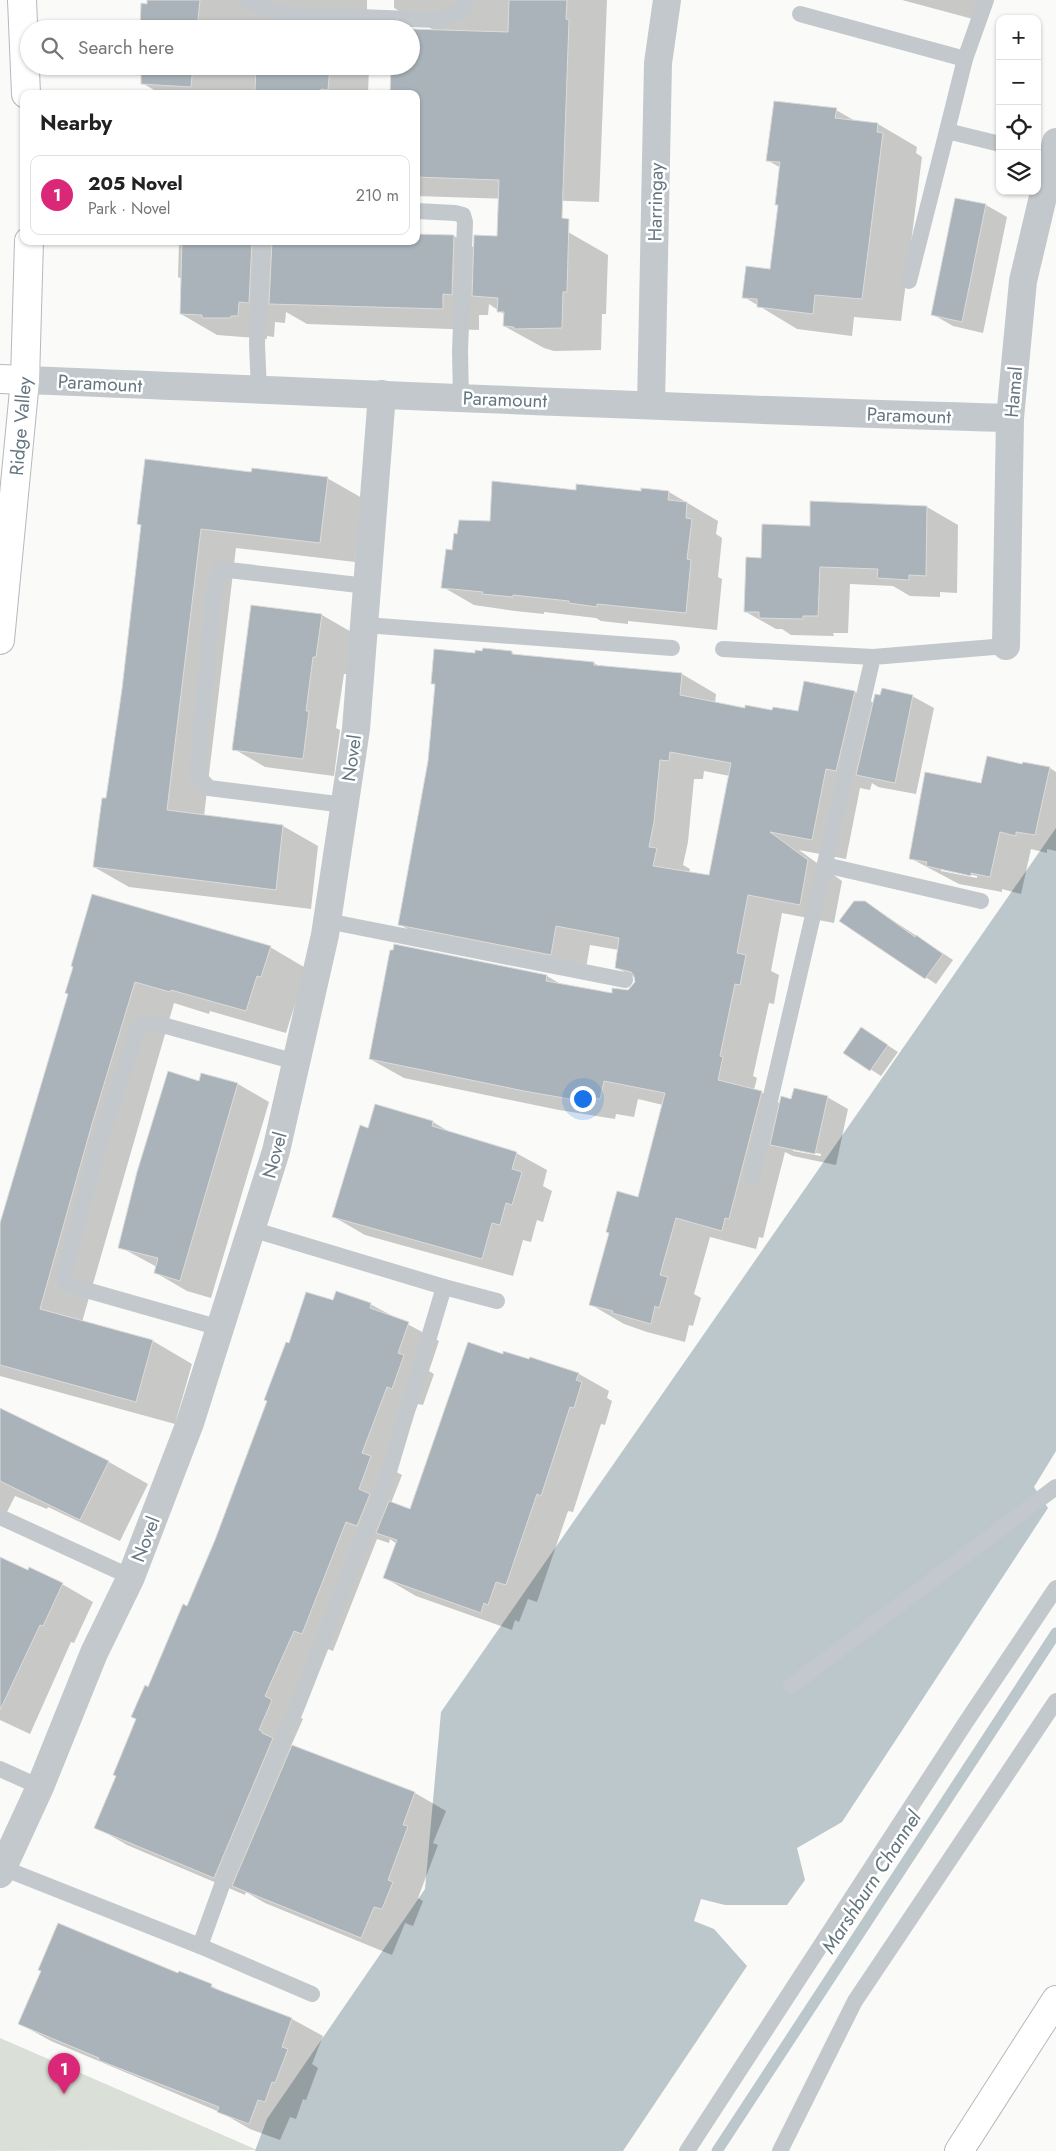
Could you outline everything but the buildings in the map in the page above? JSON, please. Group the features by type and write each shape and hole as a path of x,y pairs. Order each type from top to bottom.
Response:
{"main road":[{"path":"22,0 23,20"},
{"path":"25,75 26,90"},
{"name":"Ridge Valley","path":"0,640 12,379 29,245"},
{"path":"959,2151 1056,2000"}],"street":[{"name":"Harringay","path":"651,405 658,63 667,0"},
{"name":"Hamal","path":"1006,646 1010,418 1023,281 1049,151"},
{"name":"Paramount","path":"12,379 259,391 1010,418"},
{"name":"Novel","path":"2,1871 40,1787 94,1654 131,1577 190,1422 276,1151 327,921 356,729 382,394"}],"lane":[{"path":"246,0 279,14 438,20 460,12 467,0"},
{"path":"909,281 965,59 986,0"},
{"path":"800,14 965,59"},
{"path":"947,131 996,143"},
{"path":"420,211 455,213 463,215 466,222 460,351 461,398"},
{"path":"259,391 257,344 262,245"},
{"path":"344,806 209,788 197,775 213,601 220,569 367,586"},
{"path":"365,625 672,648"},
{"path":"723,650 873,657 1006,646"},
{"path":"752,1178 873,657"},
{"path":"825,864 981,901"},
{"path":"327,921 625,980"},
{"path":"220,1328 72,1286 66,1282 64,1275 97,1150 139,1026 159,1024 296,1062"},
{"path":"252,1229 444,1287 497,1301"},
{"path":"200,1946 226,1874 296,1708 387,1478 444,1287"},
{"path":"791,1686 1056,1487"},
{"path":"0,1517 131,1577"},
{"path":"687,2151 966,1722 1056,1588"},
{"path":"780,2151 855,2002 1056,1701"},
{"path":"0,1769 40,1787"},
{"path":"2,1871 200,1946 312,1994"}],"shaded area":[{"path":"1056,828 1056,1451 1034,1487 1048,1508 842,1822 797,1848 805,1880 787,1905 725,1905 701,1899 694,1921 714,1929 747,1966 623,2151 255,2151 267,2119 425,1889 441,1712"},
{"path":"0,2038 257,2150 0,2151"}],"waterway":[{"name":"Marshburn Channel","path":"717,2151 1056,1633"}],"place":[{"name":"205 Novel","path":"64,2094"}]}
